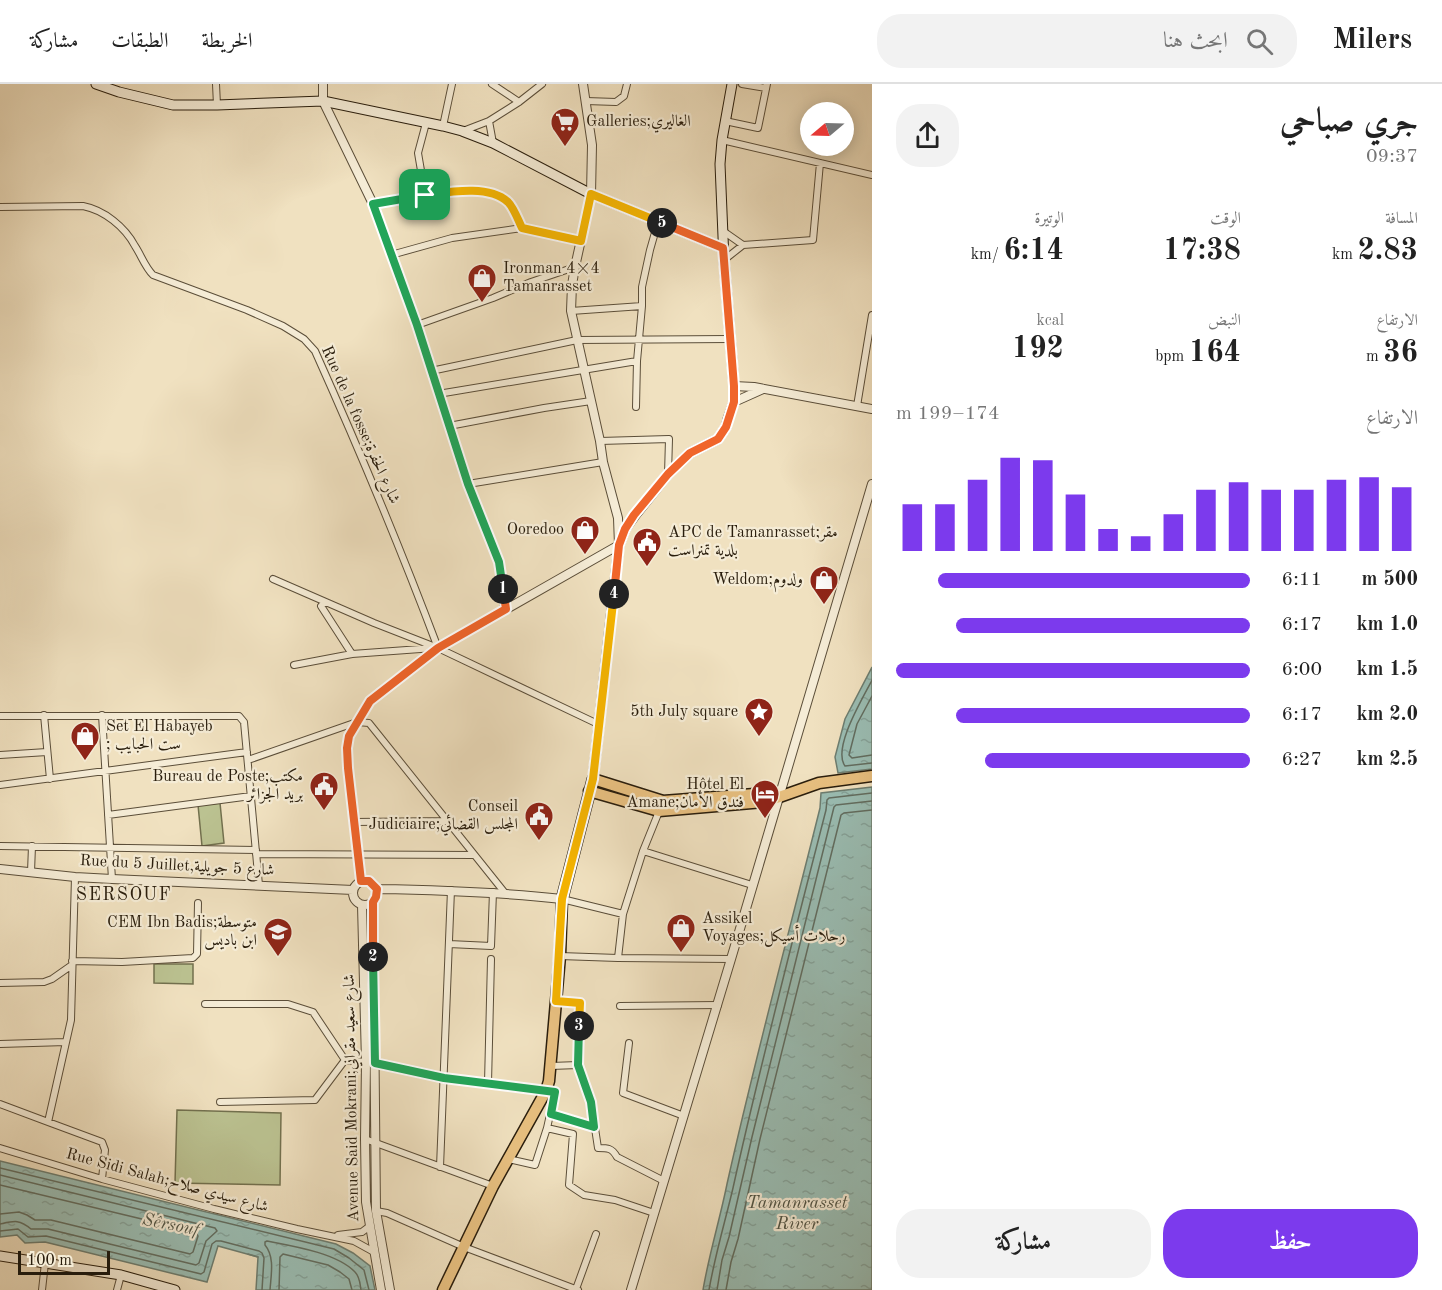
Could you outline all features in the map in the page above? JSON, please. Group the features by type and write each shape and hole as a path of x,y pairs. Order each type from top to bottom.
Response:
{"main road":[{"path":"96,84 173,105 323,101 443,126 493,143 591,194 723,248"},
{"path":"442,1290 493,1186 549,1082 560,956 562,899 593,779 619,545 634,515 668,474 690,453 718,439 726,427 734,402 722,231 720,164 732,84"},
{"path":"589,791 661,806 768,793 779,796 819,783 872,776"},
{"path":"593,779 661,806"},
{"path":"0,1256 121,1275 175,1290"}],"street":[{"path":"216,84 217,105"},
{"path":"323,84 323,101 373,204 417,325 468,484 499,562 506,609"},
{"path":"443,126 452,84"},
{"path":"492,84 519,102"},
{"path":"462,131 489,121 542,84"},
{"path":"361,881 347,748 349,736 370,701 438,648 619,545 618,518 603,462 571,311 574,267 591,194 592,145 584,84"},
{"path":"586,101 616,102 624,96 627,84"},
{"path":"725,121 758,128 766,86 742,84"},
{"path":"489,121 493,143"},
{"path":"425,195 418,153 426,123"},
{"path":"722,140 872,175"},
{"path":"724,260 743,245 813,240 820,163"},
{"path":"373,204 469,190 493,194 508,202 522,228"},
{"name":"Rue de la fosse;شارع الحفرة","path":"0,207 83,206 101,212 127,234 153,275 283,326 310,345 315,351 361,453 438,648"},
{"path":"636,407 642,286 658,222"},
{"path":"391,255 452,238 522,228 581,241"},
{"path":"722,231 743,245"},
{"path":"417,325 574,267"},
{"path":"571,311 642,306"},
{"path":"857,406 872,315"},
{"path":"431,371 577,340 730,339"},
{"path":"438,394 637,361"},
{"path":"734,386 746,386 872,409"},
{"path":"734,402 763,389"},
{"path":"449,426 591,400"},
{"path":"600,441 669,439 668,474"},
{"path":"468,484 603,462"},
{"path":"631,1290 872,484"},
{"path":"618,518 634,515"},
{"path":"273,579 438,648 600,725"},
{"path":"325,602 321,606 352,654"},
{"path":"294,665 352,654 438,648"},
{"path":"102,715 112,879"},
{"path":"0,716 239,716 244,722 259,885"},
{"path":"44,716 50,779"},
{"path":"248,760 357,722 369,723 505,893"},
{"path":"0,755 47,752"},
{"path":"0,785 247,752"},
{"path":"108,815 251,796"},
{"path":"618,958 623,914 643,851 661,806"},
{"path":"354,822 447,821"},
{"path":"0,846 358,855 474,855"},
{"path":"31,872 32,846"},
{"path":"643,851 752,885"},
{"name":"Rue du 5 Juillet,شارع 5 جويلية","path":"0,869 75,877 353,890"},
{"path":"48,1122 71,1020 75,877"},
{"path":"377,889 373,902 366,905 362,905 353,898 356,884 369,881 377,889 493,892 562,899 623,914"},
{"path":"440,1167 451,890"},
{"path":"449,944 490,946 493,892"},
{"name":"Avenue Said Mokrani;شارع سعيد مقراني","path":"373,902 370,1063 365,1139 366,1202 381,1290"},
{"path":"0,983 44,982 52,979 72,963 193,958 197,954 198,903"},
{"name":"Avenue Said Mokrani;شارع سعيد مقراني","path":"362,905 376,1143 376,1211 390,1290"},
{"path":"560,956 731,959"},
{"path":"488,1083 491,959"},
{"path":"556,1001 580,1003 578,1065 591,1102 598,1148 608,1148 614,1151 617,1157 664,1181"},
{"path":"205,1004 288,1004 313,1012 345,1060 444,1078 555,1092 551,1114 535,1165 508,1159"},
{"path":"620,1006 717,1005"},
{"path":"0,1044 66,1042"},
{"path":"629,1043 624,1093 684,1116"},
{"path":"220,1102 315,1101 345,1060"},
{"path":"551,1066 578,1065"},
{"path":"0,1104 102,1142 105,1150 102,1179"},
{"path":"551,1114 594,1127"},
{"path":"547,1128 573,1134 569,1185 584,1195 615,1200 654,1214"},
{"path":"365,1139 493,1186"},
{"name":"Rue Sidi Salah;شارع سيدي صلاح","path":"0,1148 102,1179 214,1209 354,1240 374,1252"},
{"path":"376,1211 387,1213 464,1247 577,1290 597,1234"},
{"name":"Rue Sidi Salah;شارع سيدي صلاح","path":"329,1235 362,1232 370,1226"},
{"path":"42,1290 45,1263"},
{"path":"117,1290 121,1275"}],"green space":[{"path":"220,803 224,843 202,846 198,805"},
{"path":"154,964 193,964 193,984 154,983"},
{"path":"177,1110 281,1113 280,1185 175,1183"}],"water":[{"path":"872,667 872,769 838,773 835,757 845,719"},
{"name":"Tamanrasset River","path":"872,787 872,1290 703,1290 749,1090 820,808 821,793"},
{"path":"0,1161 336,1244 370,1266 375,1290 256,1290 258,1257 218,1246 207,1282 45,1242 25,1243 17,1235 0,1237"}],"waterway":[{"name":"Sêrsouf","path":"248,1254 258,1257"}],"place":[{"name":"Galleries;الغاليري","path":"565,148"},
{"name":"Ironman 4×4 Tamanrasset","path":"482,304"},
{"name":"Ooredoo","path":"585,556"},
{"name":"APC de Tamanrasset;مقر بلدية تمنراست","path":"647,568"},
{"name":"Weldom;ولدوم","path":"824,606"},
{"name":"5th July square","path":"759,738"},
{"name":"Set El Habayeb ; ست الحبايب","path":"85,762"},
{"name":"Bureau de Poste;مكتب بريد الجزائر","path":"324,812"},
{"name":"Hôtel El Amane;فندق الأمان","path":"765,820"},
{"name":"Conseil Judiciaire;المجلس القضائي","path":"539,842"},
{"name":"Assikel Voyages;رحلات أسيكل","path":"681,954"},
{"name":"CEM Ibn Badis;متوسطة ابن باديس","path":"278,958"}],"district":[{"name":"SERSOUF","path":"124,895"}],"route":[{"path":"469,190 493,194 508,202 522,228 581,241 591,194 723,248 734,402 726,427 718,439 690,453 668,474 634,515 619,545 593,779 562,899 556,1001 580,1003 578,1065 591,1102 594,1127 551,1114 555,1092 444,1078 375,1063 373,902 377,889 369,881 361,881 348,768 349,736 370,701 438,648 506,609 499,562 468,484 417,325 373,204 425,195 469,190"}]}
